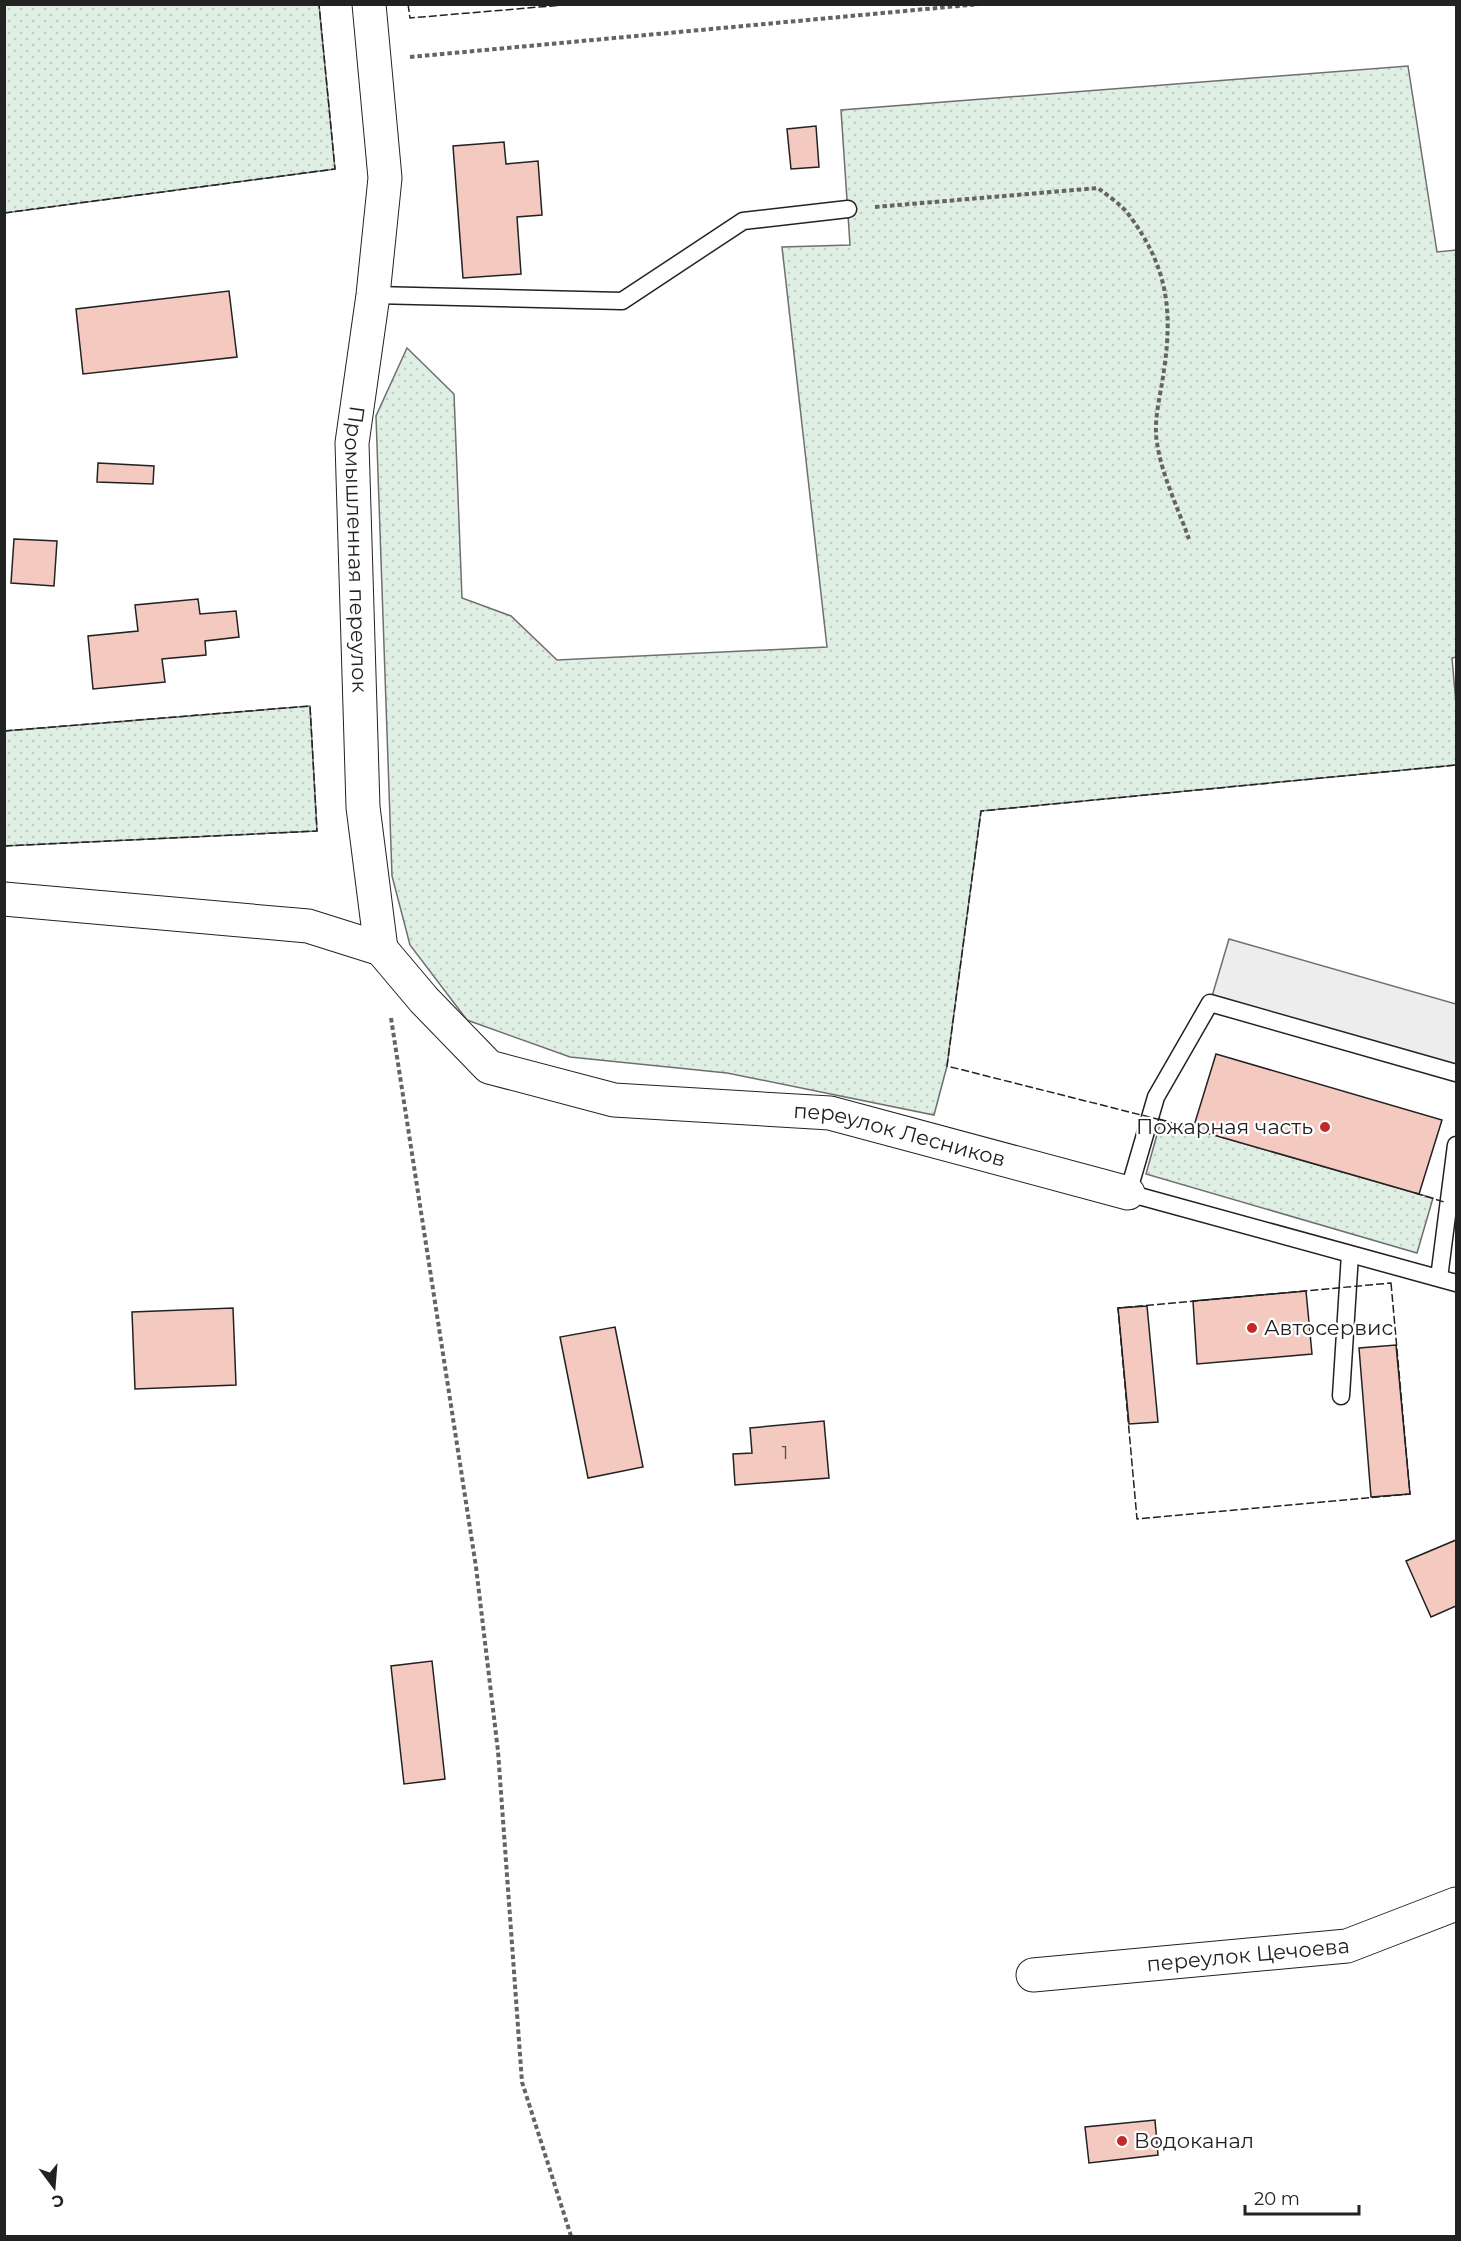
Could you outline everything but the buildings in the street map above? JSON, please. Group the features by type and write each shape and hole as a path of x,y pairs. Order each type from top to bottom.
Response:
{"street":[{"name":"Промышленная переулок","path":"369,4 385,178 373,295 352,443 363,807 381,949"},
{"path":"4,899 308,926 381,949"},
{"name":"переулок Лесников","path":"381,949 424,1000 489,1067 614,1100 830,1113 1128,1193"},
{"name":"переулок Цечоева","path":"1033,1975 1347,1946 1456,1904"}],"lane":[{"path":"373,295 622,301 743,221 848,209"},
{"path":"1128,1193 1156,1097 1210,1003 1456,1073"},
{"path":"1439,1278 1456,1145"},
{"name":"переулок Лесников","path":"1128,1193 1456,1283"},
{"path":"1341,1396 1350,1254"}],"path":[{"path":"374,61 980,4"},
{"path":"848,209 1098,188 1128,213 1154,256 1167,296 1169,333 1159,403 1157,442 1170,490 1190,539"},
{"path":"390,1007 476,1567 498,1751 522,2082 571,2236"}],"green space":[{"path":"4,5 319,5 335,169 5,213"},
{"path":"1408,66 1437,252 1456,250 1456,657 1452,658 1456,703 1456,765 981,811 947,1066 934,1115 727,1073 570,1057 467,1020 410,945 392,876 376,416 407,348 454,394 462,598 511,616 557,660 827,647 782,247 850,245 841,110"},
{"path":"310,706 317,831 5,846 5,731"},
{"path":"1161,1120 1433,1198 1417,1253 1146,1174"}],"shaded area":[{"path":"1229,939 1456,1004 1456,1073 1210,1003"}],"fence":[{"path":"4,213 335,169 319,4"},
{"path":"408,4 410,18 575,4"},
{"path":"4,731 310,706 317,831 4,846"},
{"path":"1161,1120 947,1066 981,811 1456,765"},
{"path":"1159,1119 1196,1130"},
{"path":"1415,1193 1444,1202"},
{"path":"1391,1283 1410,1494 1137,1519 1118,1308 1391,1283"}],"place":[{"name":"Пожарная часть","path":"1325,1127"},
{"name":"Автосервис","path":"1252,1328"},
{"name":"Водоканал","path":"1122,2141"}]}
